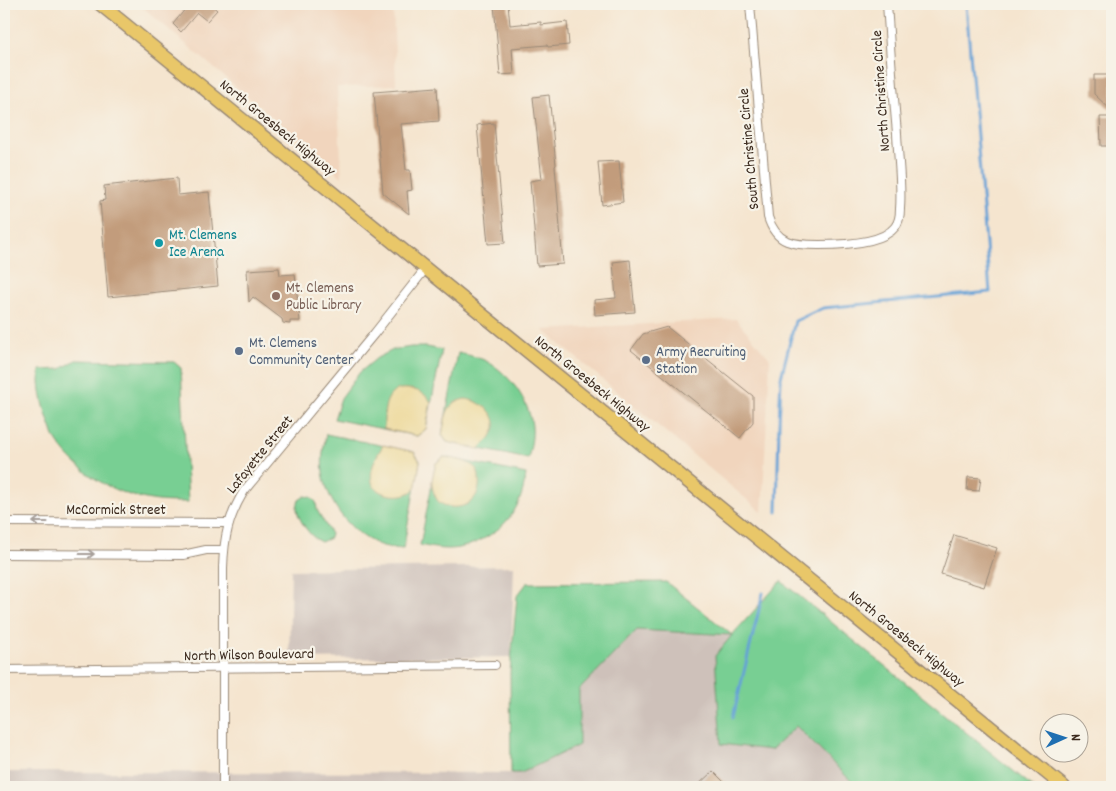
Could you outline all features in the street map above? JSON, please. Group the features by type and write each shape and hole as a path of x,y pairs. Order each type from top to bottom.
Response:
{"main road":[{"name":"North Groesbeck Highway","path":"100,4 1064,787"}],"street":[{"name":"South Christine Circle","path":"750,4 765,199 768,217 773,230 789,243 804,245 834,245 865,241 885,235 894,229 900,216 900,177"},
{"name":"North Christine Circle","path":"887,4 900,177"},
{"name":"Lafayette Street","path":"223,787 224,550 232,512 244,491 426,268"},
{"name":"McCormick Street","path":"4,522 228,524"},
{"path":"4,554 184,555 206,550 224,550"},
{"name":"North Wilson Boulevard","path":"4,670 495,665"}],"shaded area":[{"path":"139,4 393,4 396,85 337,87 342,177"},
{"path":"736,319 770,359 762,512 543,330"},
{"path":"514,566 511,657 289,659 291,570"},
{"path":"636,630 732,635 880,787 4,787 4,772 521,773 579,745 579,690"}],"green space":[{"path":"427,347 442,350 426,429 417,436 334,419 341,398 360,372 377,358 393,350"},
{"path":"458,353 488,362 503,373 516,387 529,411 532,425 532,439 528,459 447,442 442,435"},
{"path":"76,360 174,362 181,368 188,502 151,500 121,492 86,472 75,463 58,443 41,393 40,370 61,369"},
{"path":"326,434 414,452 420,461 403,549 373,542 355,530 340,513 329,493 323,472"},
{"path":"444,457 526,474 516,507 502,526 476,543 448,549 420,545 436,463"},
{"path":"305,496 311,497 316,502 317,510 331,534 330,538 321,542 317,540 302,523 297,508 299,500"},
{"path":"781,581 1033,787 857,787 796,726 771,750 721,744 715,656"},
{"path":"666,582 732,635 637,630 579,690 579,745 521,773 511,773 510,672 517,596 527,583"}],"sand":[{"path":"400,389 418,391 431,402 426,429 417,436 384,429 387,400 390,395"},
{"path":"465,399 475,401 484,406 494,418 495,429 490,438 478,449 447,442 442,435 450,407 458,401"},
{"path":"383,445 414,452 420,461 416,486 411,492 392,495 385,494 374,487 371,477 373,467"},
{"path":"444,457 466,462 477,470 479,477 478,491 468,504 451,507 440,503 436,498 432,486 433,477 436,463"}],"building":[{"path":"193,4 210,4 217,10 207,21 197,13 181,32 173,24 187,7 189,9"},
{"path":"494,4 508,4 510,25 541,22 541,25 567,22 569,45 512,48 514,74 500,75"},
{"path":"1094,75 1112,75 1112,111 1094,94"},
{"path":"437,87 439,121 401,124 406,170 410,170 412,190 407,191 409,214 383,193 374,92"},
{"path":"549,95 563,264 537,266 530,181 542,179 533,97"},
{"path":"1100,117 1112,117 1112,146 1101,146"},
{"path":"494,123 505,243 488,244 477,125"},
{"path":"619,161 623,202 602,205 598,162"},
{"name":"Mt. Clemens Ice Arena","path":"177,178 178,195 209,192 218,286 108,297 100,201 105,200 104,186"},
{"path":"630,260 635,312 595,315 594,300 616,298 613,262"},
{"name":"Mt. Clemens Public Library","path":"279,268 280,275 295,274 300,321 290,321 290,324 283,323 282,319 253,297 249,302 247,270"},
{"path":"667,327 753,396 753,422 740,438 631,350 643,334"},
{"path":"968,477 981,478 979,491 967,490"},
{"path":"954,535 997,548 984,587 941,574"},
{"path":"713,771 729,787 696,787"}],"waterway":[{"path":"777,512 781,378 795,321 823,308 990,292 966,4"},
{"path":"733,717 763,593"}],"place":[{"name":"Mt. Clemens Ice Arena","path":"159,243"},
{"name":"Mt. Clemens Public Library","path":"276,296"},
{"name":"Mt. Clemens Community Center","path":"239,351"},
{"name":"Army Recruiting Station","path":"646,360"}]}
